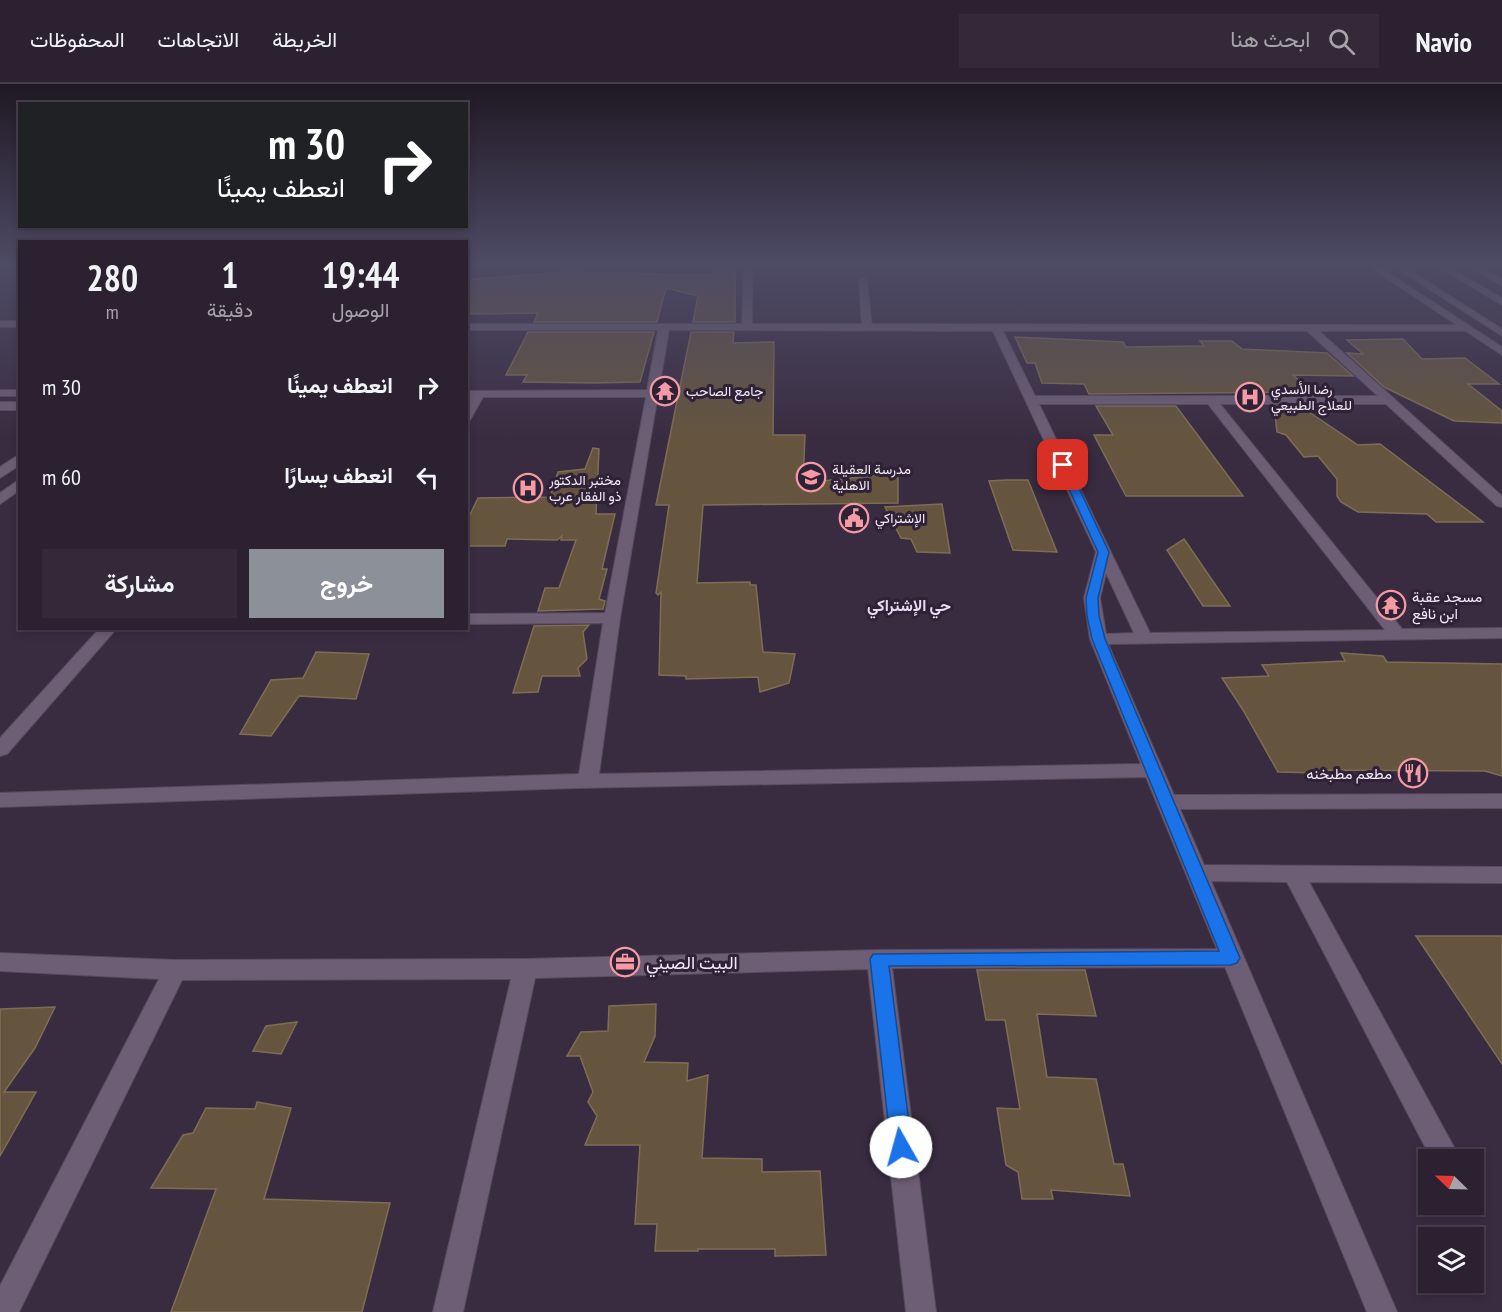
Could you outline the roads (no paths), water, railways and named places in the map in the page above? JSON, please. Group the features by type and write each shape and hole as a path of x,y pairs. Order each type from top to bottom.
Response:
{"street":[{"path":"1460,323 1502,352"},
{"path":"1487,323 1502,333"},
{"path":"0,324 18,324"},
{"path":"468,327 1467,328"},
{"path":"588,779 612,618 664,327"},
{"path":"997,328 1144,638"},
{"path":"1310,328 1502,503"},
{"path":"468,410 473,394 651,393"},
{"path":"1033,400 1389,400"},
{"path":"1212,401 1398,634"},
{"path":"0,406 18,406"},
{"path":"0,416 18,417"},
{"path":"0,474 18,460"},
{"path":"0,500 18,485"},
{"path":"1103,552 1092,598 1098,639 1152,770 1198,873 1231,958 1383,1312"},
{"path":"468,619 612,618"},
{"path":"0,750 107,630"},
{"path":"1098,639 1502,633"},
{"path":"0,800 588,779 883,772 1152,770"},
{"path":"1167,802 1502,801"},
{"path":"1198,873 1502,875"},
{"path":"1294,874 1441,1149"},
{"path":"0,962 175,970 525,969 879,959 1231,958"},
{"path":"879,959 921,1312"},
{"path":"448,1312 525,969"},
{"path":"3,1312 175,970"}],"lane":[{"path":"0,393 18,393"}],"place":[{"name":"جامع الصاحب","path":"665,391"},
{"name":"رضا الأسدي للعلاج الطبيعي","path":"1250,397"},
{"name":"مدرسة العقيلة الاهلية","path":"811,477"},
{"name":"مختبر الدكتور ذو الفقار عرب","path":"528,488"},
{"name":"الإشتراكي","path":"854,518"},
{"name":"مسجد عقبة ابن نافع","path":"1391,605"},
{"name":"مطعم مطبخنه","path":"1413,773"},
{"name":"البيت الصيني","path":"625,962"}],"district":[{"name":"حي الإشتراكي","path":"909,605"}]}
